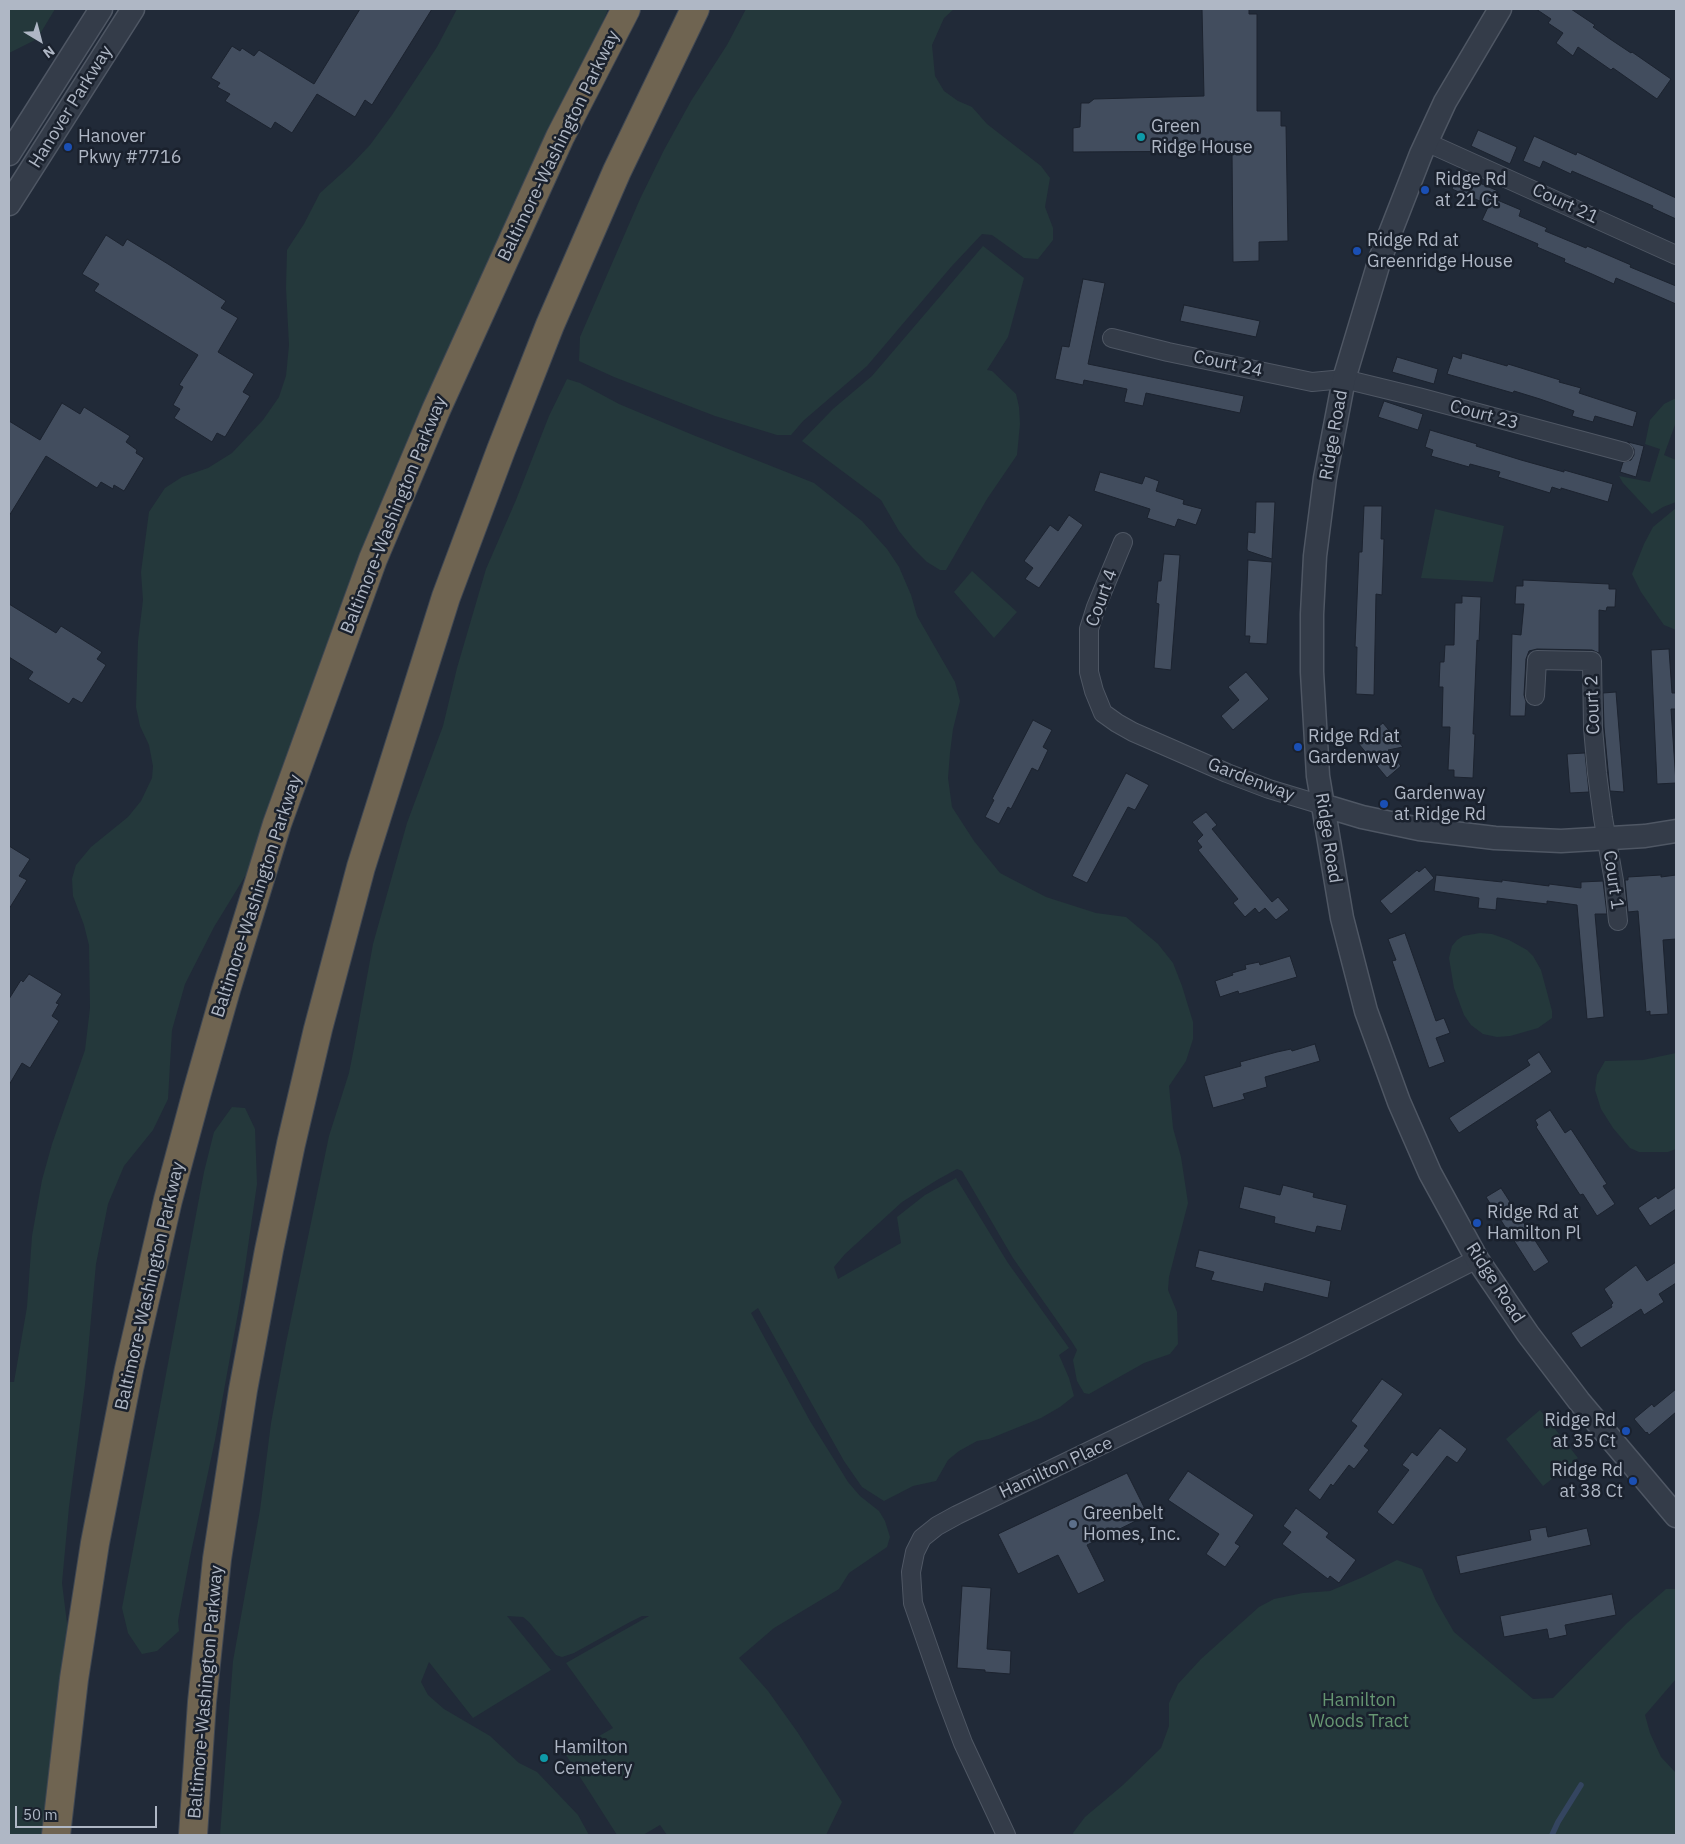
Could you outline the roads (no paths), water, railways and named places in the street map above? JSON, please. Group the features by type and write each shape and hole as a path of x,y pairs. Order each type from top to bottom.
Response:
{"highway":[{"name":"Baltimore-Washington Parkway","path":"56,1835 78,1650 95,1543 129,1369 168,1200 197,1092 277,824 373,559 436,410 560,137 626,9"},
{"name":"Baltimore-Washington Parkway","path":"193,1835 202,1702 217,1559 243,1390 291,1144 318,1029 361,867 446,597 501,450 550,325 614,180 694,9"}],"street":[{"name":"Hanover Parkway","path":"9,154 101,9"},
{"name":"Hanover Parkway","path":"9,204 133,9"},
{"name":"Ridge Road","path":"1500,9 1445,102 1426,142 1380,258 1344,379 1325,478 1315,556 1312,672 1318,776 1342,918 1366,1011 1398,1102 1430,1173 1477,1259 1528,1334 1579,1401 1676,1516"},
{"name":"Court 21","path":"1426,142 1676,255"},
{"name":"Court 24","path":"1112,338 1186,356 1312,382 1344,379"},
{"name":"Court 23","path":"1344,379 1624,452"},
{"name":"Court 4","path":"1102,712 1089,672 1089,629 1123,542"},
{"name":"Court 2","path":"1535,696 1537,660 1592,661 1594,746 1602,818 1607,838"},
{"name":"Gardenway","path":"1102,712 1133,732 1227,773 1269,790 1362,818 1419,829 1510,839 1561,841 1645,836 1676,831"},
{"name":"Court 1","path":"1607,838 1618,922"},
{"name":"Hamilton Place","path":"1006,1835 963,1743 913,1603 911,1572 915,1552 922,1538 937,1526 957,1515 1291,1354 1477,1259"}],"waterway":[{"path":"1552,1835 1581,1785"}],"place":[{"name":"Green Ridge House","path":"1141,137"},
{"name":"Hanover Pkwy #7716","path":"68,147"},
{"name":"Ridge Rd at 21 Ct","path":"1425,190"},
{"name":"Ridge Rd at Greenridge House","path":"1357,251"},
{"name":"Ridge Rd at Gardenway","path":"1298,747"},
{"name":"Gardenway at Ridge Rd","path":"1384,804"},
{"name":"Ridge Rd at Hamilton Pl","path":"1477,1223"},
{"name":"Ridge Rd at 35 Ct","path":"1626,1431"},
{"name":"Ridge Rd at 38 Ct","path":"1633,1481"},
{"name":"Greenbelt Homes, Inc.","path":"1073,1524"},
{"name":"Hamilton Cemetery","path":"544,1758"}],"park label":[{"name":"Hamilton Woods Tract","path":"1359,1711"}]}
